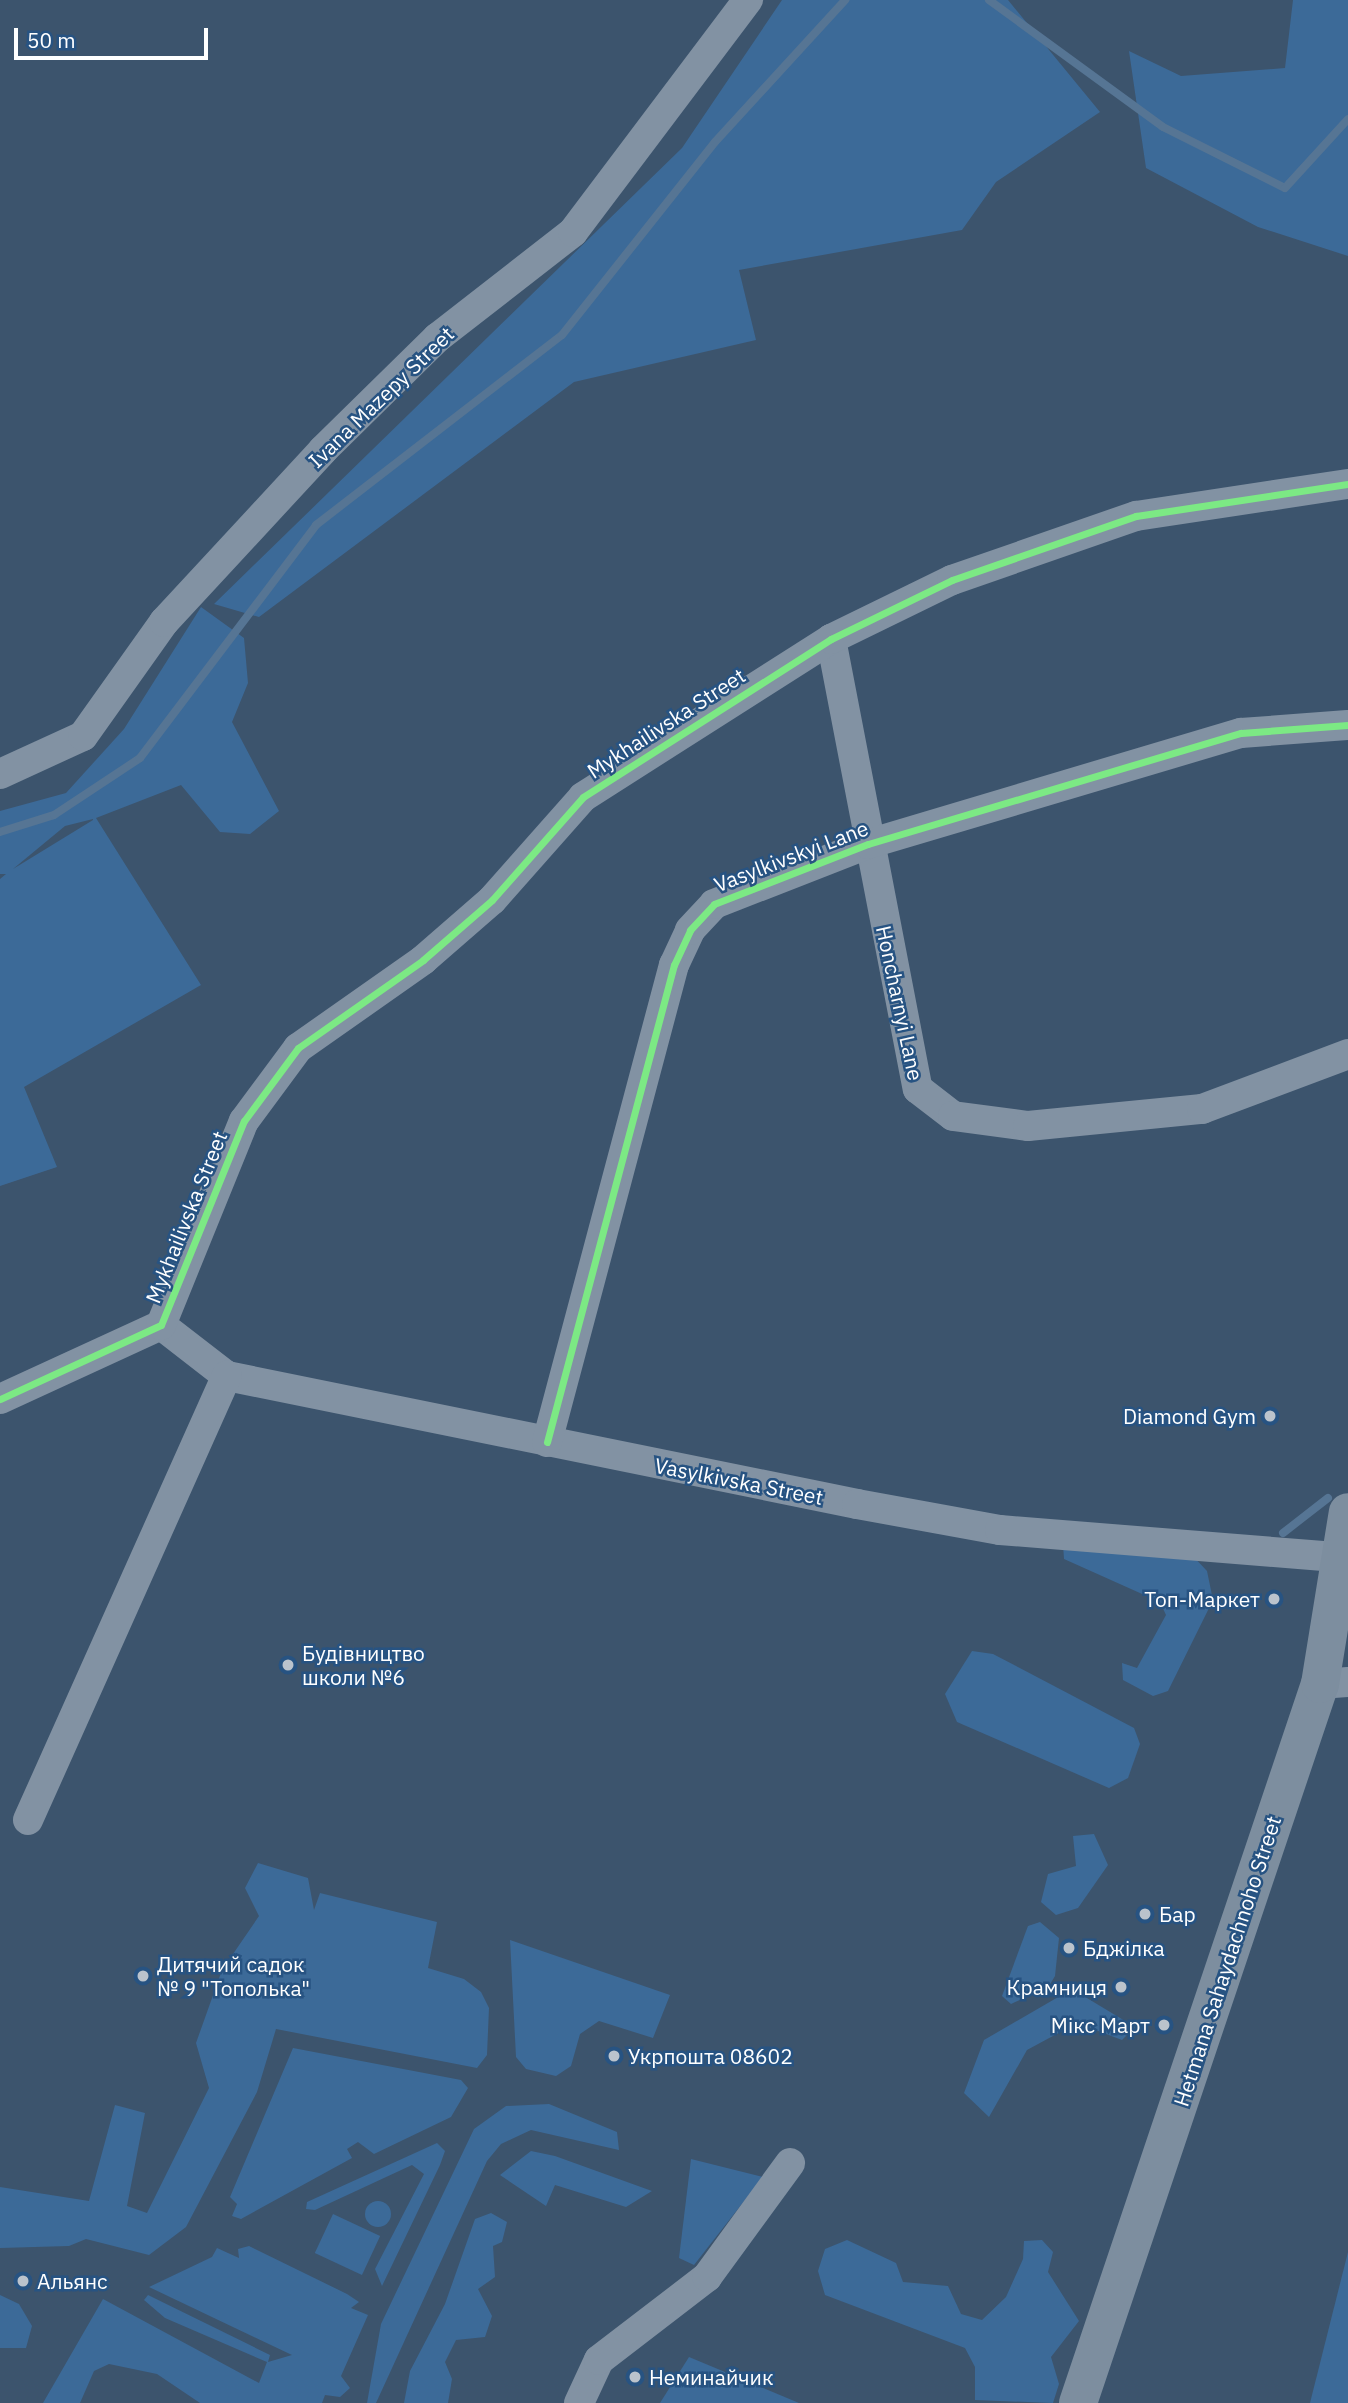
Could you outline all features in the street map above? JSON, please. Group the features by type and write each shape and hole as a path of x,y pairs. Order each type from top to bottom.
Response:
{"main road":[{"name":"Hetmana Sahaydachnoho Street","path":"1078,2403 1334,1683 1339,1558 1348,1512"}],"street":[{"name":"Ivana Mazepy Street","path":"0,774 83,736 164,622 323,450 437,338 573,232 748,0"},
{"name":"Mykhailivska Street","path":"0,1399 161,1325 244,1121 298,1048 443,943 492,900 583,797 831,639 952,580 1136,516 1348,484"},
{"name":"Honcharnyi Lane","path":"831,639 867,844 918,1089 953,1116 1028,1126 1202,1109 1348,1054"},
{"name":"Vasylkivskyi Lane","path":"547,1442 674,965 690,930 714,904 867,844 1241,733 1348,725"},
{"name":"Vasylkivska Street","path":"161,1325 227,1376 547,1442 1000,1530 1339,1558"},
{"path":"28,1820 227,1376"},
{"path":"579,2403 599,2360 707,2277 790,2163"}],"shaded area":[{"path":"782,0 1008,0 1100,112 996,182 962,230 739,270 756,340 574,382 259,617 214,604 682,148"},
{"path":"1293,0 1348,0 1348,256 1258,227 1146,168 1129,51 1181,76 1285,68"},
{"path":"201,607 244,638 248,683 232,722 279,811 250,834 220,832 181,785 96,818 201,985 24,1087 57,1167 0,1186 0,879 6,874 0,874 0,811 66,793 124,729","holes":["93,820 13,869 65,826"]},
{"path":"1063,1544 1191,1554 1207,1571 1213,1600 1168,1691 1153,1696 1123,1680 1122,1663 1137,1668 1166,1615 1160,1602 1064,1559"},
{"path":"972,1651 993,1654 1134,1728 1140,1744 1128,1778 1109,1788 957,1722 945,1694"},
{"path":"1094,1834 1108,1865 1078,1908 1056,1915 1041,1902 1048,1874 1076,1866 1073,1836"},
{"path":"258,1863 308,1878 314,1910 320,1893 437,1922 428,1968 464,1979 481,1992 489,2008 487,2055 477,2068 276,2029 257,2092 186,2227 149,2255 86,2239 69,2246 0,2248 0,2187 89,2201 115,2105 145,2113 127,2206 147,2213 209,2088 196,2043 222,1970 259,1916 245,1888"},
{"path":"1040,1922 1059,1938 1055,1976 1049,1986 1011,2004 1002,1996 1028,1926"},
{"path":"510,1940 670,1995 653,2038 599,2021 580,2034 571,2066 556,2076 526,2069 516,2057"},
{"path":"1072,1989 1135,2027 1122,2040 1077,2023 1027,2050 989,2117 964,2093 984,2040"},
{"path":"293,2048 461,2080 468,2088 451,2117 374,2154 358,2142 347,2149 352,2158 241,2219 232,2216 237,2204 230,2197"},
{"path":"549,2104 617,2132 619,2150 531,2130 501,2144 487,2161 376,2403 367,2403 381,2324 474,2129 506,2106"},
{"path":"437,2143 445,2151 440,2165 382,2286 375,2269 424,2174 412,2165 315,2210 306,2209 307,2202"},
{"path":"531,2151 555,2156 652,2191 626,2207 555,2185 546,2206 500,2175"},
{"path":"691,2159 763,2177 694,2265 679,2258"},
{"path":"378,2201 387,2205 391,2214 387,2223 378,2227 369,2223 365,2214 369,2205"},
{"path":"491,2213 507,2222 502,2242 493,2246 495,2277 478,2289 492,2316 485,2337 456,2340 445,2362 452,2379 448,2403 404,2403 410,2371 445,2304 475,2219"},
{"path":"333,2214 380,2236 362,2275 315,2253"},
{"path":"847,2240 896,2263 903,2282 948,2286 961,2314 982,2320 1006,2297 1023,2259 1024,2241 1042,2240 1053,2252 1048,2272 1079,2321 1051,2357 1059,2384 1053,2403 975,2400 975,2367 965,2348 825,2295 818,2271 825,2249"},
{"path":"249,2246 347,2294 359,2302 351,2308 368,2315 341,2376 350,2388 340,2397 325,2395 322,2403 200,2403 157,2374 109,2364 94,2371 80,2403 43,2403 103,2299 259,2383 267,2362 165,2318 144,2300 148,2295 270,2355 268,2362 292,2355 149,2287 212,2257 217,2248 239,2258 238,2249"},
{"path":"1348,2252 1348,2403 1310,2403"},
{"path":"0,2295 19,2304 32,2326 26,2348 0,2348"},
{"path":"689,2357 799,2403 660,2403"}],"waterway":[{"path":"0,832 54,815 140,758 316,525 562,335 715,142 845,0"},
{"path":"989,0 1163,127 1285,188 1348,119"},
{"path":"1283,1533 1328,1498"}],"cycle path":[{"path":"0,1399 161,1325 244,1121 298,1048 423,960 492,900 583,797 831,639 952,580 1136,516 1348,484"},
{"path":"547,1442 674,965 690,930 714,904 868,844 1241,733 1348,725"}],"place":[{"name":"Diamond Gym","path":"1270,1416"},
{"name":"Топ-Маркет","path":"1274,1599"},
{"name":"Будівництво школи №6","path":"288,1665"},
{"name":"Бар","path":"1145,1914"},
{"name":"Бджілка","path":"1069,1948"},
{"name":"Дитячий садок № 9 \"Тополька\"","path":"143,1976"},
{"name":"Крамниця","path":"1121,1987"},
{"name":"Мікс Март","path":"1164,2025"},
{"name":"Укрпошта 08602","path":"614,2056"},
{"name":"Альянс","path":"23,2281"},
{"name":"Неминайчик","path":"635,2377"}]}
